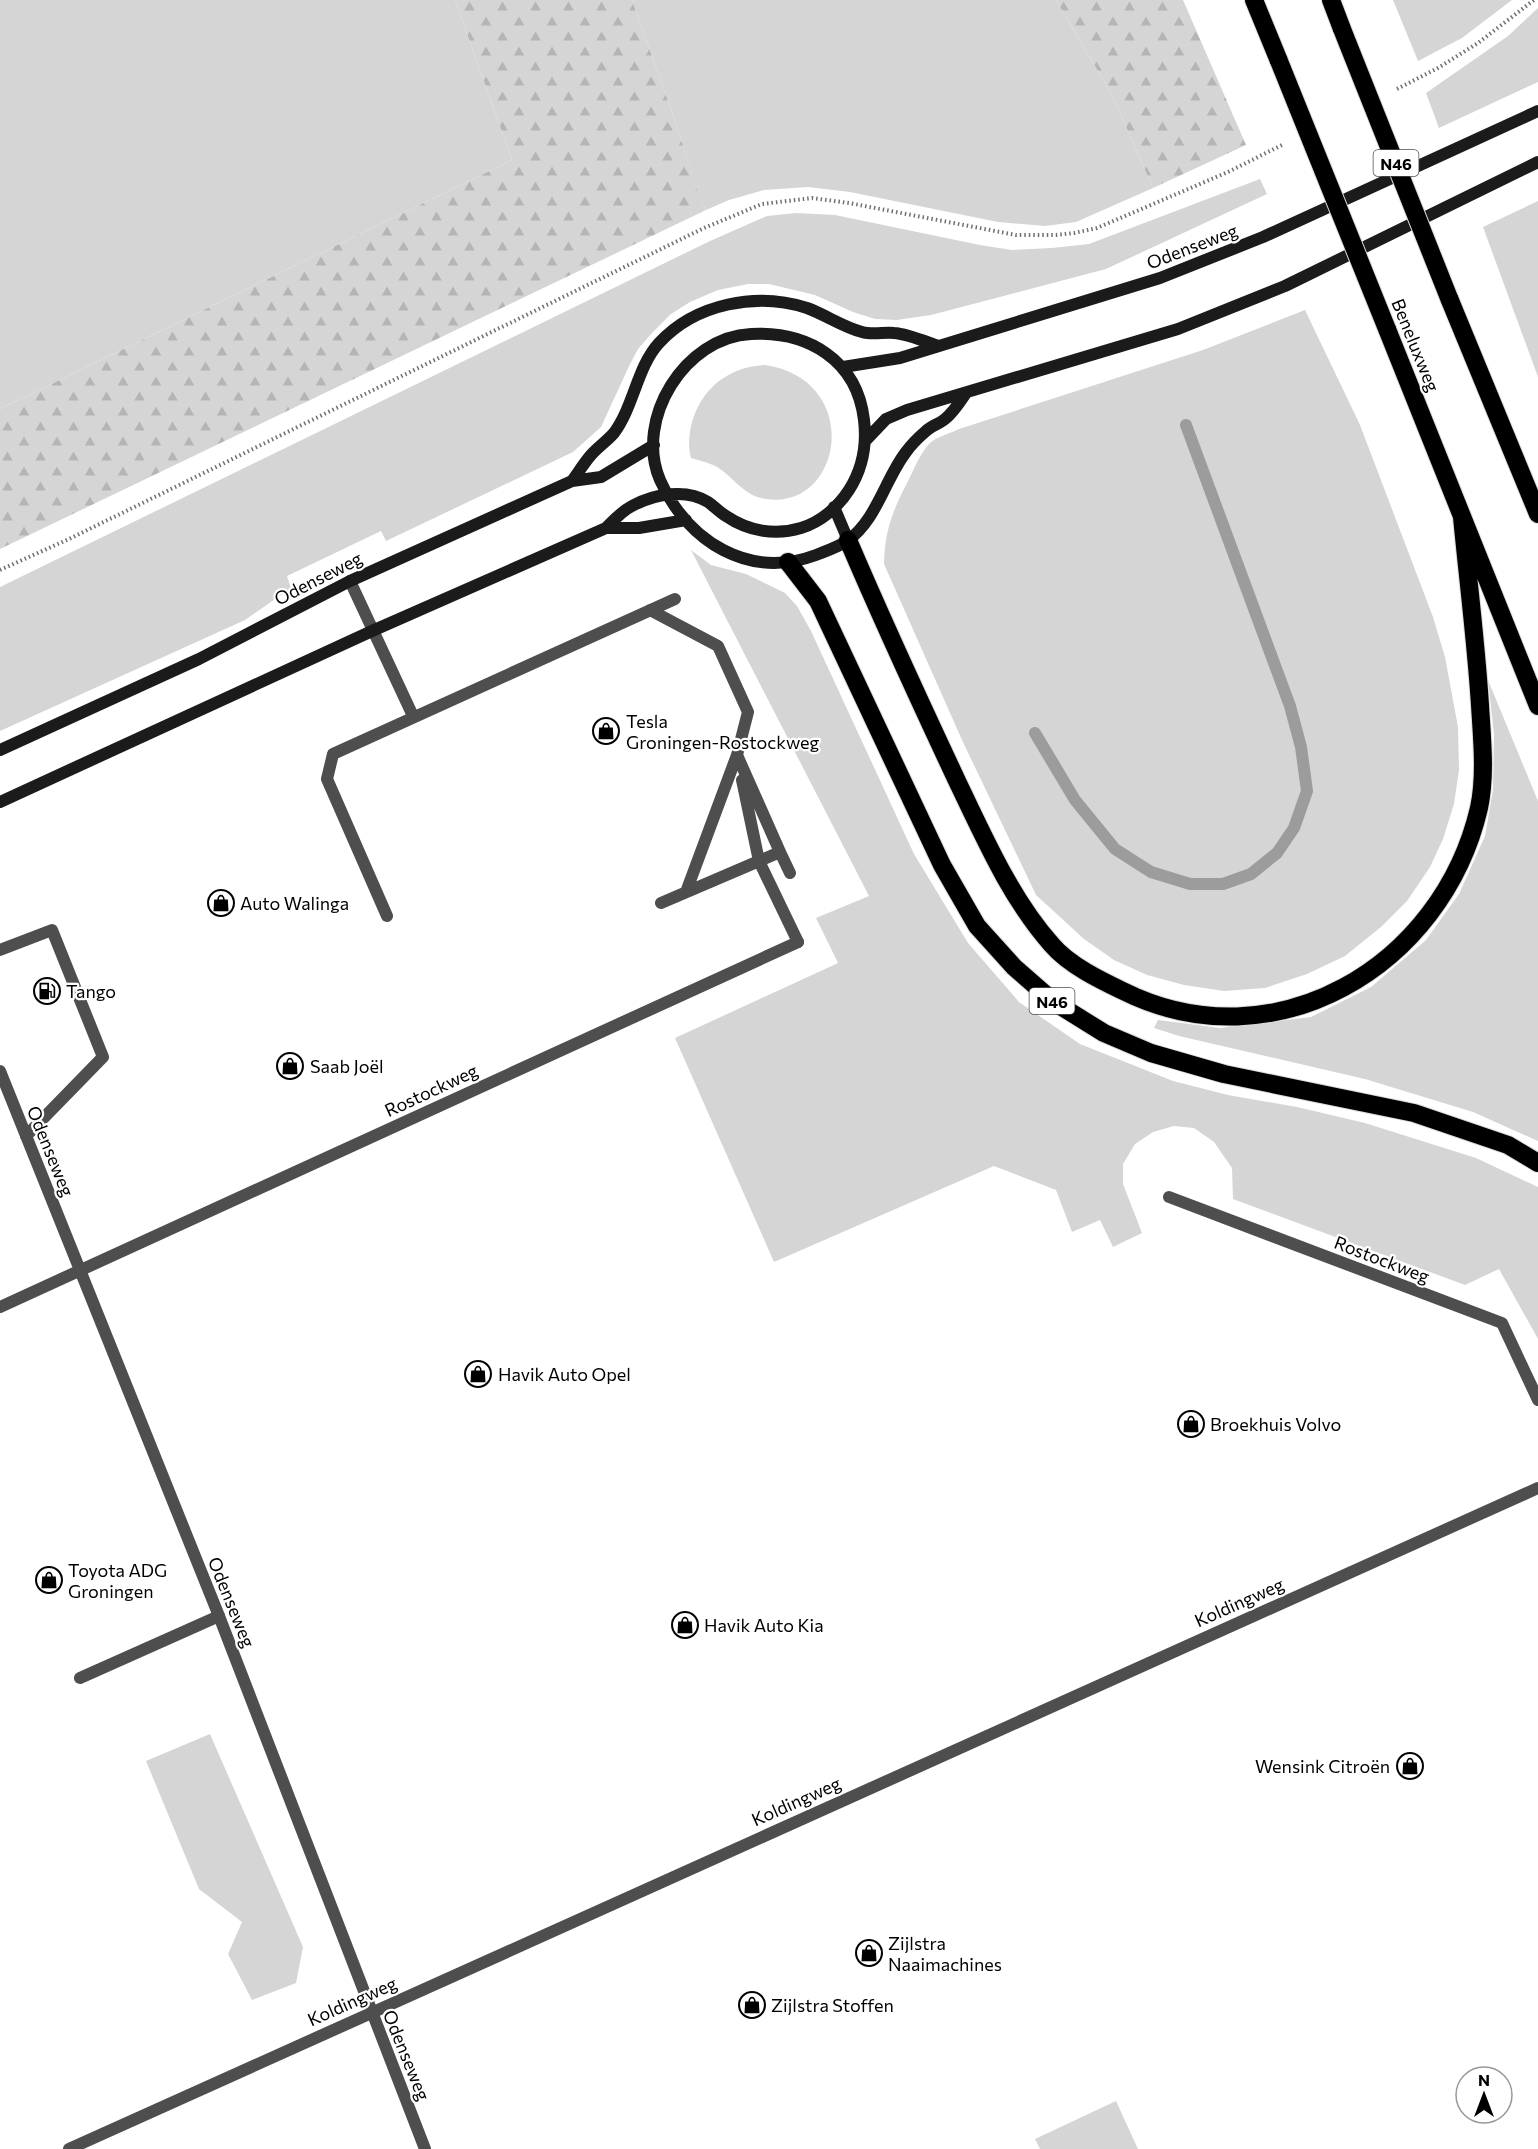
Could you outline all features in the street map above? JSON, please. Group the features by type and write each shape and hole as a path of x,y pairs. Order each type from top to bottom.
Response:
{"highway":[{"name":"Beneluxweg","path":"1254,0 1538,706"},
{"name":"N46","path":"1331,0 1449,298 1538,514"},
{"name":"N46","path":"1496,410 1538,486"},
{"name":"N46","path":"848,540 902,665 991,850 1023,907 1054,948 1094,977 1148,1004 1207,1016 1232,1016 1286,1010 1315,1001 1365,976 1389,959 1416,931 1438,903 1463,858 1479,806 1483,758 1478,676 1462,517"},
{"name":"N46","path":"788,562 818,601 942,865 977,926 1014,967 1054,1002 1104,1033 1151,1053 1224,1074 1414,1113 1508,1145 1538,1163"}],"main road":[{"name":"Odenseweg","path":"843,367 900,358 1160,279 1263,237 1538,111"},
{"path":"866,440 886,419 907,410 1178,329 1285,286 1538,162"},
{"path":"572,481 590,455 613,434 636,391 646,362 659,343 704,312 731,303 761,300 783,302 808,309 863,333 897,333 938,346"},
{"path":"0,802 372,631 606,528 629,507 669,494 688,494 706,501 739,524 758,530 782,532 802,528 821,519 843,499 855,480 866,440 861,400 843,367 823,350 799,339 773,333 747,334 721,341 698,354 679,372 665,395 656,419 654,446 656,463 660,479 669,494 686,520 711,544 725,553 768,564 807,558 848,540 871,514 906,452 926,430 946,419 966,393"},
{"name":"Odenseweg","path":"0,750 199,659 350,581 572,481 601,477 654,446"},
{"path":"834,507 848,540"},
{"path":"606,528 639,528 686,520"}],"street":[{"path":"350,581 413,716"},
{"path":"387,916 327,779 333,754 675,599"},
{"path":"650,610 718,646 748,712 737,755 686,892"},
{"path":"737,755 790,873"},
{"path":"737,755 759,861"},
{"path":"661,903 780,852"},
{"name":"Rostockweg","path":"0,1307 798,942 759,861"},
{"path":"0,950 52,930 103,1057 26,1136"},
{"name":"Odenseweg","path":"0,1071 219,1616 370,2012 425,2149"},
{"name":"Rostockweg","path":"1169,1197 1502,1323 1538,1400"},
{"name":"Koldingweg","path":"69,2149 1538,1488"},
{"path":"80,1678 219,1616"}],"green space":[{"path":"0,0 455,0 512,160 0,409"},
{"path":"455,0 632,0 680,135 695,186 706,210 0,549 0,409 512,160"},
{"path":"632,0 1056,0 1112,95 1153,188 1076,222 1045,226 998,222 850,192 808,187 764,190 729,200 706,210 695,187 680,135"},
{"path":"1056,0 1183,0 1246,145 1153,188 1112,95"},
{"path":"1393,0 1512,0 1462,38 1418,61"},
{"path":"1538,8 1538,82 1439,128 1426,93 1508,36"},
{"path":"1260,179 1267,194 1106,269 931,315 897,320 875,319 815,295 769,284 748,284 718,290 690,302 671,314 638,349 601,427 573,452 386,541 381,531 287,576 291,588 245,620 0,731 0,587 710,241 767,216 796,213 835,215 1012,250 1052,248 1089,244"},
{"path":"1538,201 1538,377 1483,227"},
{"path":"1305,310 1360,425 1433,617 1445,657 1458,727 1459,770 1454,804 1443,839 1430,867 1407,901 1381,927 1345,956 1307,974 1265,988 1224,991 1184,985 1147,975 1114,960 1084,939 1036,895 962,740 884,564 886,539 900,498 921,454 936,439 959,429 1203,350"},
{"path":"765,365 797,376 818,394 829,417 832,442 826,465 812,485 792,497 766,499 758,497 745,490 717,467 691,458 690,454 691,426 701,401 709,391 728,375 739,370"},
{"path":"691,550 711,565 746,574 785,593 797,606 811,631 914,854 968,943 1019,1002 1080,1044 1173,1081 1228,1095 1297,1107 1365,1123 1476,1158 1538,1187 1538,1339 1499,1269 1465,1285 1233,1199 1232,1168 1214,1142 1194,1128 1174,1126 1153,1132 1135,1144 1123,1164 1123,1184 1142,1233 1113,1247 1100,1220 1072,1232 1056,1190 994,1166 774,1262 675,1038 838,963 816,918 869,896"},
{"path":"1488,680 1538,801 1538,1141 1473,1112 1365,1079 1179,1036 1154,1028 1158,1020 1220,1028 1311,1017 1371,987 1426,940 1459,894 1485,836 1493,790 1494,734"},
{"path":"210,1734 303,1947 296,1983 252,2000 228,1954 242,1922 199,1889 146,1761"},
{"path":"1116,2101 1138,2149 1040,2149 1035,2139"}],"waterway":[{"path":"1035,733 1075,800 1115,849 1151,872 1190,884 1223,884 1251,874 1277,853 1294,828 1307,791 1301,747 1290,706 1186,425"}],"place":[{"name":"Tesla Groningen-Rostockweg","path":"606,731"},
{"name":"Auto Walinga","path":"221,903"},
{"name":"Tango","path":"47,991"},
{"name":"Saab Joël","path":"290,1066"},
{"name":"Havik Auto Opel","path":"478,1374"},
{"name":"Broekhuis Volvo","path":"1191,1424"},
{"name":"Toyota ADG Groningen","path":"49,1580"},
{"name":"Havik Auto Kia","path":"685,1625"},
{"name":"Wensink Citroën","path":"1410,1766"},
{"name":"Zijlstra Naaimachines","path":"869,1953"},
{"name":"Zijlstra Stoffen","path":"752,2005"}]}
